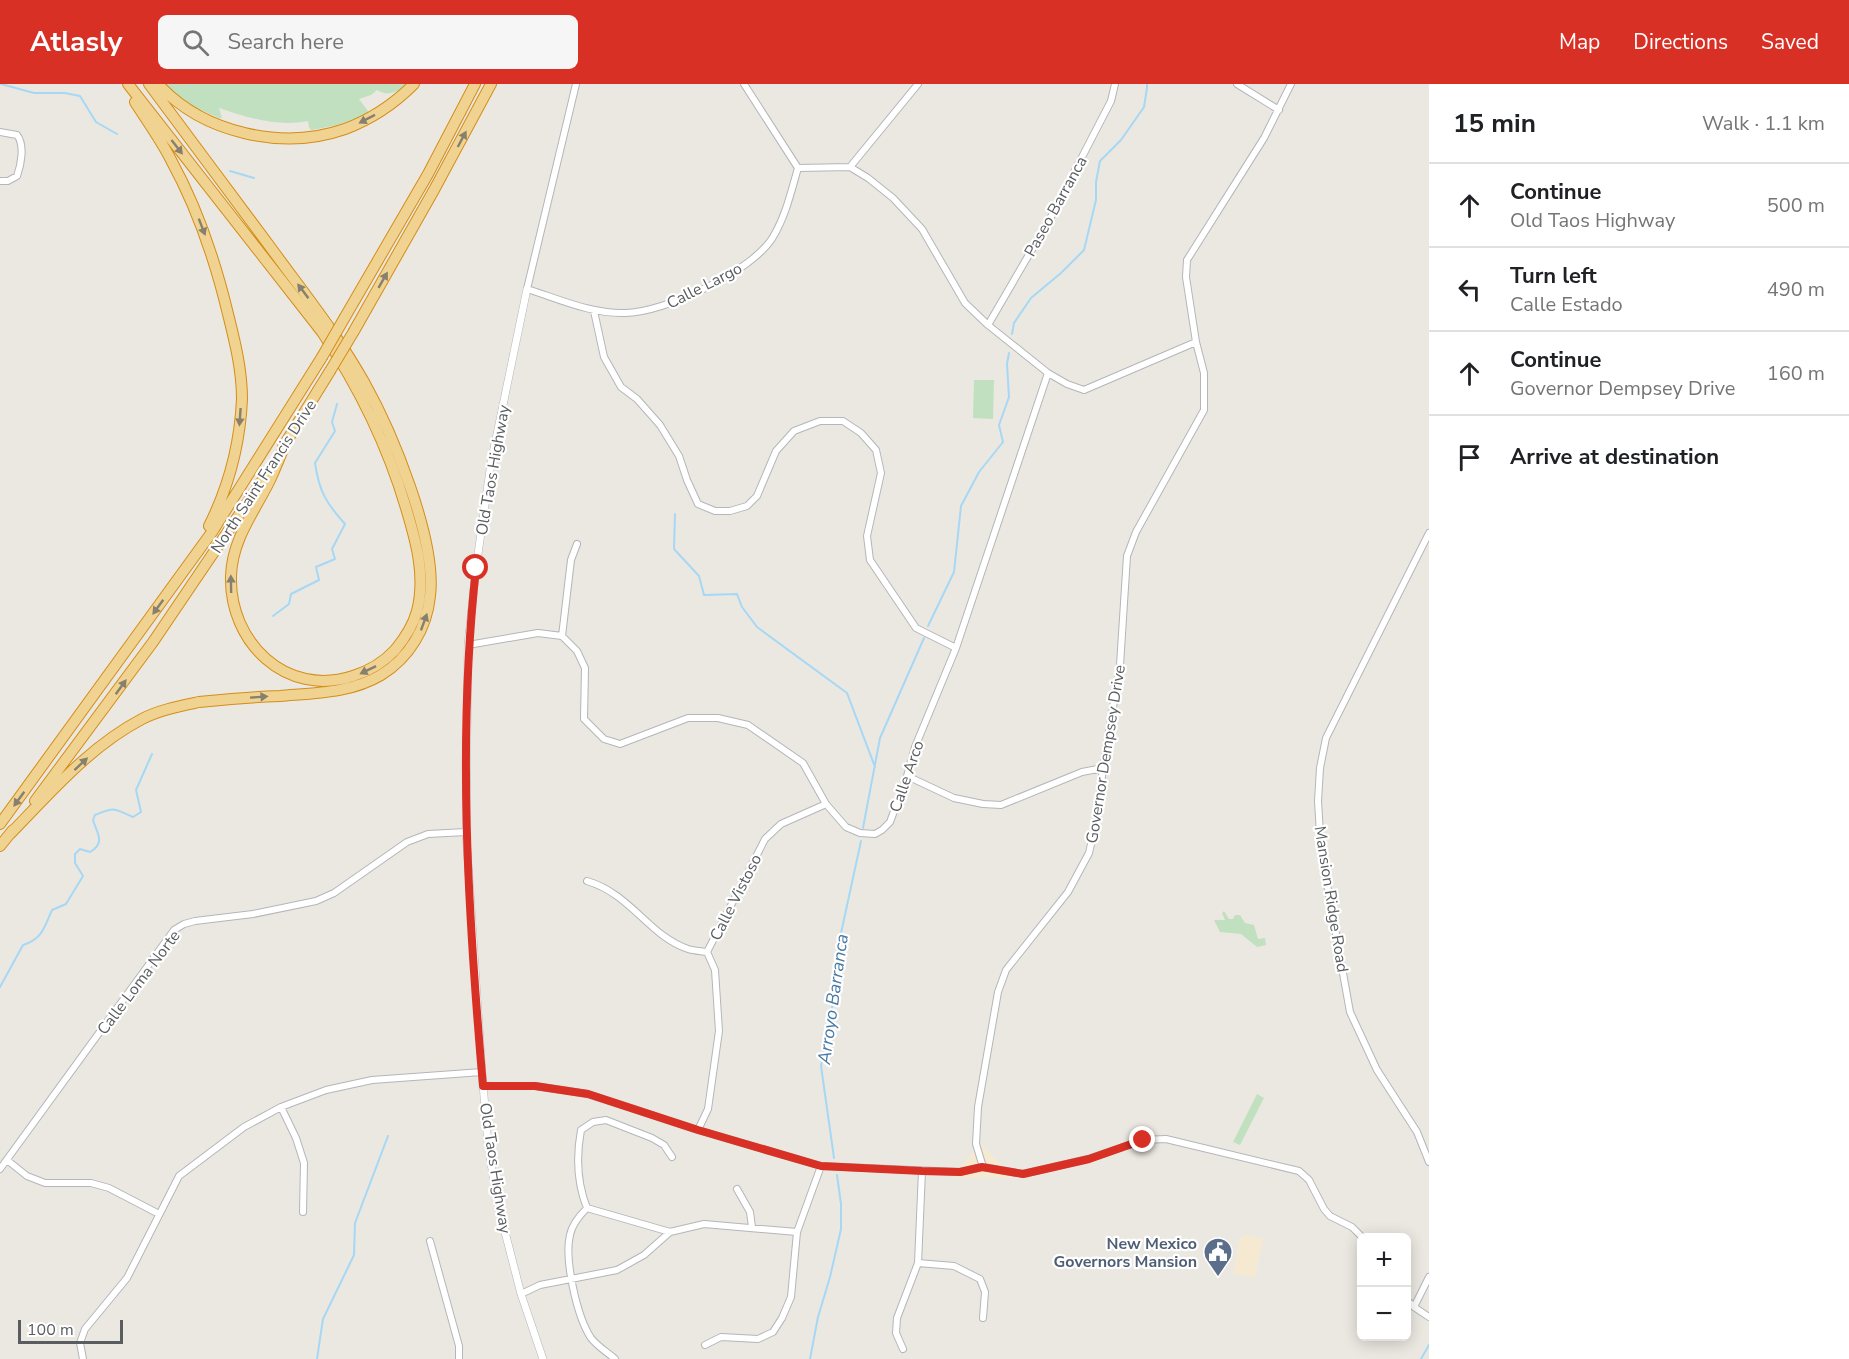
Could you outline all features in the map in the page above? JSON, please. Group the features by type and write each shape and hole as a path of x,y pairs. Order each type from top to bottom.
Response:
{"highway":[{"path":"124,84 170,158 192,202 217,273 238,352 242,397 237,445 225,491 192,560"},
{"path":"128,84 322,332 364,401 399,482 420,564 421,582 417,612 408,633 389,656 365,672 348,678 311,680 284,671 272,664 261,655 245,635 234,608 231,573 236,549 286,442"},
{"path":"10,834 91,755 125,729 144,718 182,705 199,702 334,691 367,682 383,674 413,644 426,618 429,606 430,568 418,515 393,443 365,383 327,323 149,84"},
{"path":"158,84 180,105 215,123 249,134 289,138 320,135 357,124 387,108 414,84"},
{"name":"North Saint Francis Drive","path":"0,824 192,560 249,475 428,174 475,84"},
{"name":"North Saint Francis Drive","path":"0,846 153,642 232,527 354,330 430,199 491,84"}],"street":[{"name":"Old Taos Highway","path":"543,1359 521,1294 498,1201 488,1144 466,832 468,645 491,463 527,289 576,84"},
{"path":"744,84 798,168 850,167 893,198 922,229 965,303 988,325 1048,373 1067,384 1084,390 1196,342"},
{"path":"850,167 918,84"},
{"name":"Paseo Barranca","path":"988,325 1052,215 1111,101 1115,84"},
{"path":"1237,84 1279,110"},
{"name":"Governor Dempsey Drive","path":"982,1167 976,1144 978,1107 998,992 1006,970 1068,891 1089,853 1097,817 1120,665 1127,556 1136,532 1204,410 1204,373 1196,342 1186,277 1187,260 1264,138 1291,84"},
{"path":"0,132 15,134 21,142 16,177 8,181 0,181"},
{"name":"Calle Largo","path":"527,289 594,311 626,313 657,308 688,296 744,266 759,254 772,238 786,209 798,168"},
{"path":"594,311 604,357 621,387 636,399 660,425 679,456 698,504 715,511 730,511 747,506 758,496 776,451 794,431 820,421 843,421 861,433 876,450 881,473 867,536 870,560 916,628 956,648"},
{"name":"Calle Arco","path":"562,636 577,651 585,668 584,719 604,739 620,744 688,718 718,718 748,724 803,763 826,804 846,827 860,833 875,834 890,822 915,747 956,648 1048,373"},
{"name":"Mansion Ridge Road","path":"1429,533 1326,738 1320,768 1318,801 1321,851 1350,1012 1377,1070 1417,1132 1429,1162"},
{"path":"468,645 538,633 562,636 571,560 577,544"},
{"path":"907,776 954,798 1001,805 1082,772 1103,768"},
{"name":"Calle Vistoso","path":"698,1130 708,1108 719,1031 715,970 707,952 765,839 781,824 826,804"},
{"name":"Calle Loma Norte","path":"0,1169 174,930 195,921 253,914 316,901 334,893 407,842 428,834 466,832"},
{"path":"587,881 603,886 620,897 666,938 689,950 707,952"},
{"path":"82,1359 80,1343 85,1329 127,1278 179,1176 244,1127 281,1107 326,1090 372,1080 482,1072"},
{"path":"483,1086 535,1086 588,1094 698,1130 821,1166 960,1172 982,1167 1023,1174 1089,1159 1143,1140 1166,1139 1299,1171 1309,1180 1330,1216 1352,1227 1358,1233"},
{"path":"281,1107 296,1138 304,1163 303,1212"},
{"path":"587,1208 581,1193 578,1175 578,1146 581,1130 593,1122 606,1120 652,1138 664,1145 672,1157"},
{"path":"7,1160 27,1176 45,1183 91,1183 109,1188 159,1214"},
{"path":"705,1345 721,1338 758,1339 773,1332 791,1297 797,1232 821,1166"},
{"path":"903,1349 896,1334 897,1318 918,1263 922,1171"},
{"path":"737,1189 750,1212 752,1227"},
{"path":"587,1208 670,1232 704,1224 797,1232"},
{"path":"587,1208 578,1217 570,1234 571,1278 581,1319 591,1337 615,1359"},
{"path":"521,1294 540,1285 617,1270 644,1256 670,1232"},
{"path":"430,1241 459,1346 459,1359"},
{"path":"918,1263 954,1266 980,1279 985,1292 983,1318"},
{"path":"1414,1307 1429,1277"},
{"path":"1411,1304 1429,1317"}],"green space":[{"path":"164,84 406,84 393,93 377,90 359,99 368,113 341,124 311,130 308,121 274,122 219,108 222,118 219,118 192,106"},
{"path":"974,380 994,380 993,419 973,418"},
{"path":"1224,911 1229,919 1240,915 1245,923 1254,925 1258,939 1265,938 1266,945 1257,947 1241,934 1220,932 1214,920 1225,920 1222,913"},
{"path":"1257,1094 1264,1098 1240,1145 1233,1142"}],"sand":[{"path":"980,1143 1014,1178 952,1178"},
{"path":"1245,1235 1263,1239 1255,1277 1233,1273 1240,1239"}],"waterway":[{"path":"1,84 34,93 65,93 80,96 96,122 117,134"},
{"name":"Arroyo Barranca","path":"1012,334 1014,323 1031,298 1084,250 1096,200 1096,182 1100,161 1121,140 1144,107 1147,84"},
{"path":"230,171 254,178"},
{"name":"Arroyo Barranca","path":"928,626 954,572 961,506 979,472 1003,442 999,425 1009,397 1007,364 1009,353"},
{"path":"273,616 289,604 291,594 319,580 316,567 335,559 332,549 345,524 324,496 315,463 335,431 332,422 337,404"},
{"path":"675,514 674,549 699,576 704,595 737,594 742,607 757,627 847,693 875,767"},
{"name":"Arroyo Barranca","path":"863,828 880,738 924,638"},
{"path":"0,987 23,945 38,936 52,910 66,904 83,876 75,863 75,854 80,849 90,852 98,845 99,838 93,820 95,815 107,810 118,810 133,817 141,812 136,790 152,754"},
{"name":"Arroyo Barranca","path":"834,1158 821,1066 832,1009 838,947 861,841"},
{"path":"317,1359 323,1319 354,1255 355,1223 388,1136"},
{"name":"Arroyo Barranca","path":"810,1359 818,1317 841,1229 841,1204 837,1175"},
{"path":"1421,1359 1429,1345"}],"place":[{"name":"New Mexico Governors Mansion","path":"1218,1278"}],"route":[{"path":"476,568 468,645 466,832 483,1086 535,1086 588,1094 698,1130 821,1166 960,1172 982,1167 1023,1174 1089,1159 1143,1140"}]}
